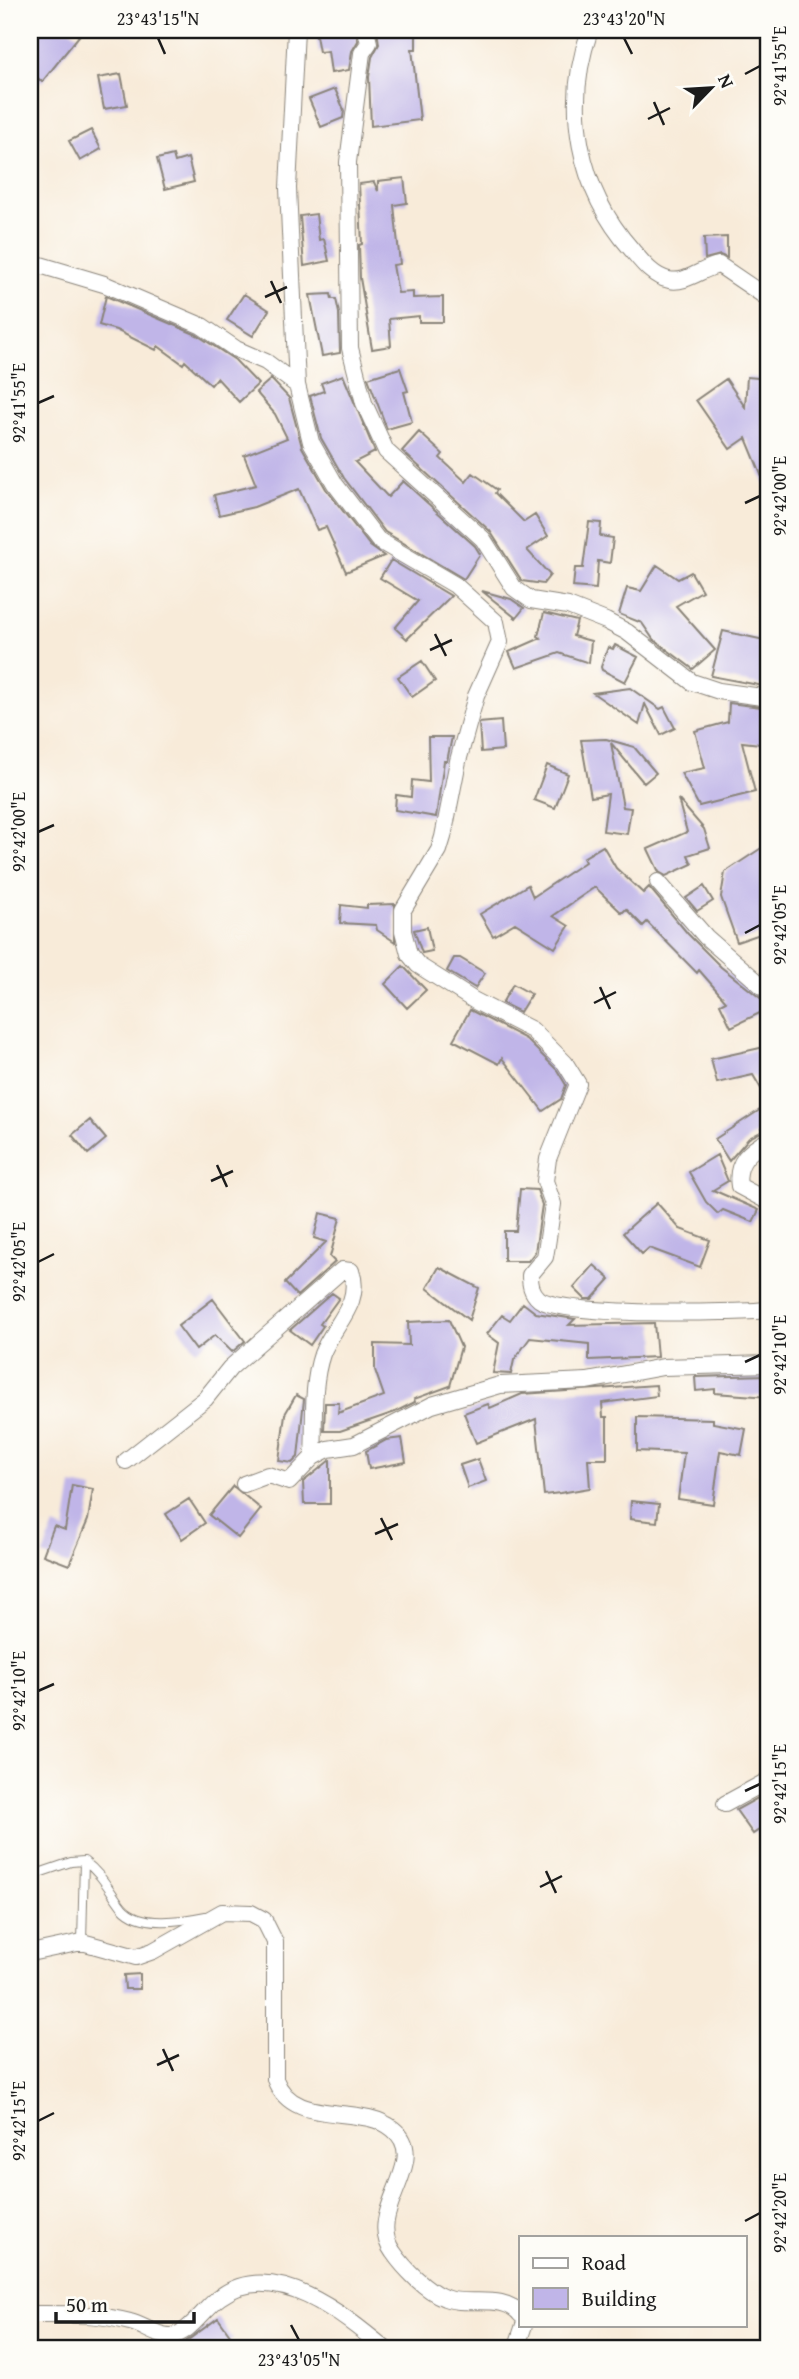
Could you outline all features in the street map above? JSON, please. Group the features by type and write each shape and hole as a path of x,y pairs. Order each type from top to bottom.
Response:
{"street":[{"path":"296,30 288,188 296,385 311,442 334,484 378,540 456,585 489,613 500,632 496,655 476,696 458,761 439,850 403,910 403,932 409,954 418,965 475,1001 532,1030 565,1063 578,1084 548,1159 545,1181 553,1204 545,1257 530,1275 534,1293 541,1300 551,1303 603,1309 709,1315 769,1310"},
{"path":"366,30 369,43 362,53 348,162 350,348 364,403 386,451 483,539 514,588 531,600 568,606 606,621 627,632 692,682 719,691 769,698"},
{"path":"590,30 576,77 577,129 592,187 618,235 650,270 665,279 677,281 719,265 769,299"},
{"path":"30,262 104,284 202,326 236,349 265,362 296,385"},
{"path":"657,882 706,937 769,992"},
{"path":"769,1140 740,1163 737,1174 739,1186 769,1202"},
{"path":"126,1461 205,1399 230,1368 342,1270 351,1271 356,1285 352,1302 331,1333 317,1372 313,1457"},
{"path":"244,1484 268,1475 289,1482 313,1457 328,1449 354,1445 432,1405 500,1385 586,1381 663,1367 769,1364"},
{"path":"725,1804 769,1780"},
{"path":"30,1953 65,1943 82,1942 136,1957 153,1951 222,1912 251,1913 264,1920 275,1942 275,2079 279,2090 297,2105 390,2126 405,2144 407,2155 383,2223 385,2238 392,2252 428,2288 446,2299 504,2304 519,2313"},
{"path":"30,2314 92,2314 132,2322 168,2336 181,2333 221,2295 244,2286 265,2284 291,2289 322,2304 348,2319 385,2349"},
{"path":"516,2349 524,2326"}],"lane":[{"path":"82,1942 84,1861"},
{"path":"30,1876 71,1862 84,1861 102,1875 133,1917 146,1921 192,1919 222,1912"}],"building":[{"path":"30,30 70,30 79,36 42,82 30,71"},
{"path":"315,30 356,30 358,41 352,51 349,70 331,73 328,51 319,52"},
{"path":"377,30 416,30 416,49 412,49 420,120 371,126 369,77 372,57 379,44"},
{"path":"121,74 127,105 104,109 98,78"},
{"path":"335,89 344,110 343,118 321,127 309,99"},
{"path":"91,130 101,149 80,161 69,141"},
{"path":"173,155 175,162 188,158 194,182 165,189 157,159"},
{"path":"404,178 407,203 394,205 400,264 393,265 398,293 413,292 413,298 443,297 443,322 419,322 419,316 389,319 391,346 372,349 360,278 359,245 362,244 359,184 374,182 378,191 378,181"},
{"path":"316,214 319,240 324,239 329,261 304,266 300,216"},
{"path":"727,237 727,258 720,255 705,259 704,238"},
{"path":"244,294 269,310 253,336 227,320"},
{"path":"331,294 332,299 336,299 339,313 340,353 322,356 310,295"},
{"path":"106,296 197,335 235,360 258,384 239,402 217,378 211,385 185,361 183,364 158,346 156,350 116,330 99,325"},
{"path":"400,368 408,391 404,392 412,422 387,429 368,378"},
{"path":"343,375 375,452 355,462 388,497 403,481 475,546 480,554 464,579 385,532 344,478 321,438 310,396 324,391 321,383"},
{"path":"747,377 769,379 769,494 746,438 730,449 696,400 726,379 745,407"},
{"path":"271,379 289,398 302,447 326,489 370,546 384,556 346,572 326,527 317,530 299,489 254,507 219,515 214,495 256,485 244,455 287,438 275,414 256,392"},
{"path":"419,432 443,454 440,458 466,482 473,473 497,490 495,493 524,522 535,515 548,536 527,550 550,575 543,584 522,581 490,531 402,451"},
{"path":"589,522 601,523 600,536 613,538 610,563 598,561 596,589 573,587 575,568 583,568"},
{"path":"391,560 451,596 407,639 395,628 418,601 380,578"},
{"path":"657,565 678,579 691,572 702,591 676,606 715,650 693,669 653,639 642,623 619,614 627,588 641,591"},
{"path":"482,591 511,599 524,608 516,618"},
{"path":"544,613 577,621 573,636 591,641 589,663 559,653 516,668 509,652 541,638 538,636"},
{"path":"723,631 769,641 769,687 711,676"},
{"path":"615,645 638,657 625,682 601,667 608,647 613,649"},
{"path":"422,661 435,681 412,697 398,677"},
{"path":"630,688 660,709 664,707 675,728 661,735 645,704 639,725 593,693"},
{"path":"729,703 769,708 769,745 742,742 755,792 699,806 681,773 705,768 695,731 728,722"},
{"path":"501,721 503,750 481,752 479,723"},
{"path":"428,737 452,737 447,761 444,761 436,817 395,810 396,795 411,797 412,780 429,782"},
{"path":"606,739 634,747 656,773 644,783 611,743 623,807 631,808 627,834 603,831 608,794 591,797 581,740"},
{"path":"547,765 568,774 555,808 534,800"},
{"path":"678,799 704,829 710,848 688,855 692,864 666,876 659,872 648,849 687,832"},
{"path":"769,843 769,931 737,942 721,897 725,872"},
{"path":"603,846 616,868 643,893 649,887 688,934 721,967 764,1001 768,1009 731,1027 720,1004 726,1001 699,970 697,973 647,922 643,926 626,909 622,913 595,887 553,916 569,926 555,948 515,923 493,936 480,914 528,885 533,897 585,862 583,858"},
{"path":"704,886 713,901 697,911 686,898"},
{"path":"395,904 395,942 377,930 376,925 340,923 341,905 367,908 367,905"},
{"path":"427,927 432,951 422,953 414,930"},
{"path":"454,958 460,958 485,973 475,988 447,971"},
{"path":"403,966 426,990 407,1008 385,984"},
{"path":"513,984 531,994 520,1012 502,1003"},
{"path":"470,1010 526,1039 557,1070 566,1085 561,1099 543,1111 502,1058 499,1064 453,1040"},
{"path":"769,1046 769,1102 753,1075 717,1083 711,1059"},
{"path":"769,1104 769,1123 762,1128 763,1131 749,1138 729,1161 715,1139"},
{"path":"90,1120 106,1139 88,1154 72,1135"},
{"path":"717,1155 728,1181 713,1190 759,1210 753,1222 723,1210 718,1214 706,1202 689,1172"},
{"path":"520,1189 537,1190 542,1205 535,1252 528,1261 504,1261 504,1231 516,1231"},
{"path":"657,1203 680,1229 710,1240 700,1267 649,1248 642,1254 623,1233"},
{"path":"320,1213 340,1218 330,1257 335,1262 297,1296 285,1283 326,1242 314,1238"},
{"path":"594,1265 610,1279 592,1299 585,1299 574,1288"},
{"path":"439,1267 479,1288 469,1320 427,1288"},
{"path":"332,1293 339,1298 320,1324 323,1326 310,1345 290,1330"},
{"path":"213,1299 245,1341 232,1352 215,1335 196,1350 178,1326"},
{"path":"523,1303 536,1313 575,1319 569,1325 654,1323 657,1357 589,1360 589,1344 530,1338 514,1360 511,1374 493,1373 499,1343 487,1334 502,1315 510,1320"},
{"path":"449,1320 461,1347 450,1386 414,1399 415,1402 395,1412 340,1431 324,1431 325,1403 339,1403 338,1413 384,1396 375,1370 375,1344 409,1345 408,1322"},
{"path":"769,1375 769,1397 715,1393 715,1389 696,1391 695,1377"},
{"path":"656,1385 657,1396 602,1403 603,1417 607,1417 607,1459 588,1459 590,1488 560,1493 544,1495 536,1419 476,1443 464,1413 488,1404 490,1408 522,1394"},
{"path":"296,1395 304,1399 298,1457 292,1463 279,1461 285,1414"},
{"path":"637,1417 713,1419 713,1423 746,1429 741,1455 720,1451 713,1504 678,1499 684,1453 637,1451"},
{"path":"402,1438 406,1462 369,1469 366,1451 386,1440"},
{"path":"478,1459 486,1481 468,1488 460,1465"},
{"path":"330,1460 330,1504 304,1504 303,1482"},
{"path":"72,1485 93,1489 88,1520 69,1565 43,1555 54,1526 65,1530"},
{"path":"233,1486 261,1509 238,1538 209,1515"},
{"path":"189,1499 205,1523 182,1539 166,1514"},
{"path":"631,1501 659,1504 657,1522 630,1519"},
{"path":"767,1793 769,1823 753,1834 736,1810"},
{"path":"140,1974 140,1989 125,1989 124,1975"},
{"path":"218,2318 233,2339 219,2349 176,2349"}]}
